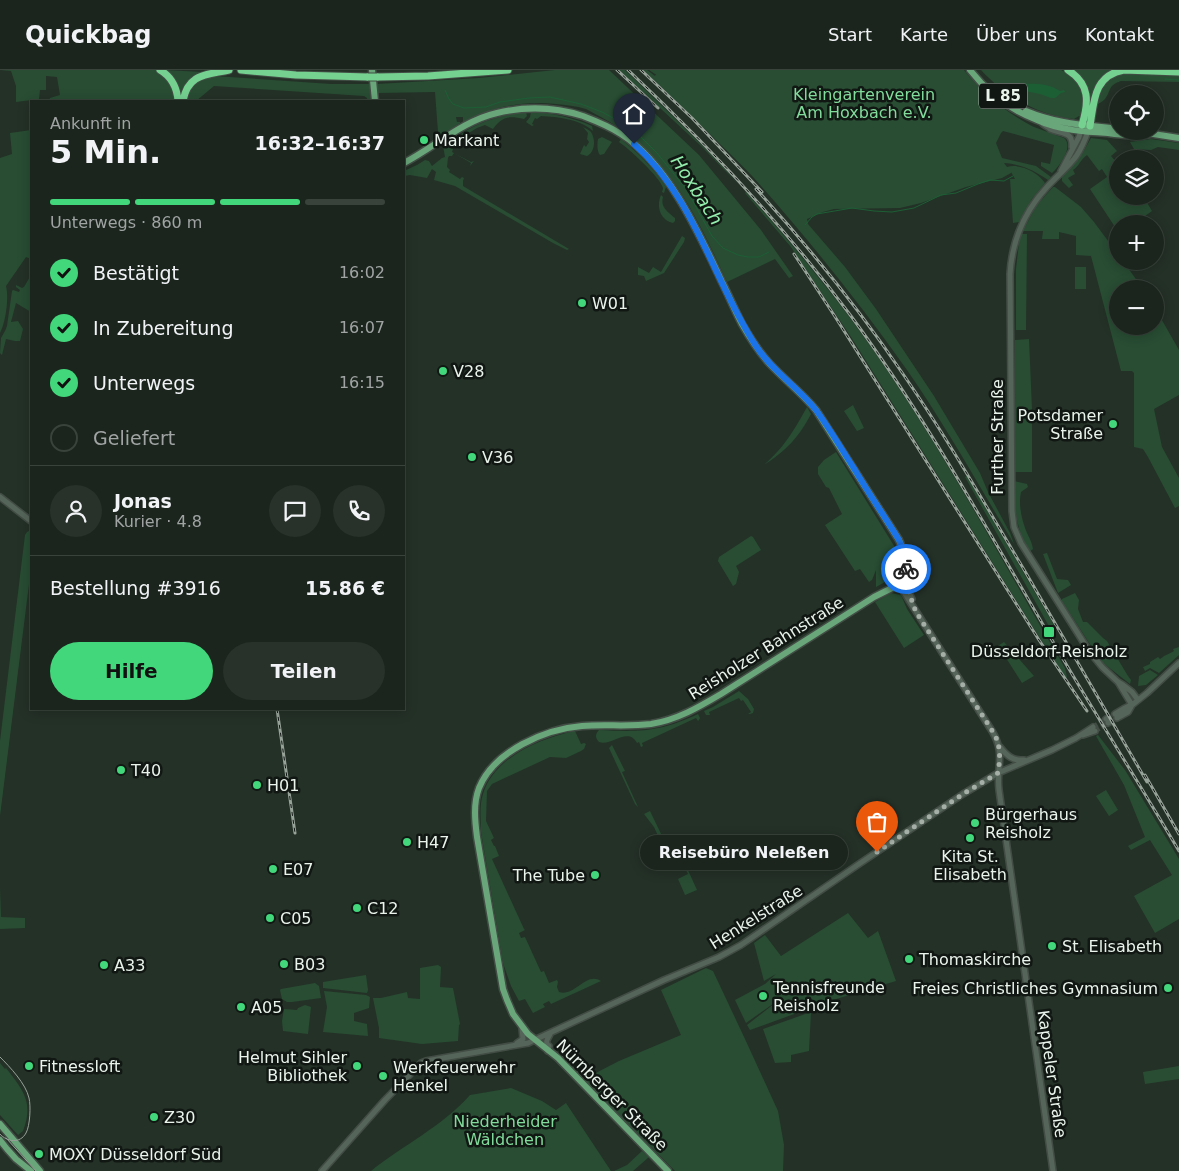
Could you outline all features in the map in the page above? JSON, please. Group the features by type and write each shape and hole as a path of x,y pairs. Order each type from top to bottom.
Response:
{"highway":[{"path":"160,70 173,82 178,100"},
{"path":"182,100 187,87 198,77 203,74 229,70"},
{"path":"241,70 296,75 370,74 377,77 428,76 508,70"},
{"path":"1068,70 1082,82 1087,96 1085,130"},
{"path":"1085,130 1100,85 1110,74 1124,70 1179,72"}],"main road":[{"name":"L 85","path":"970,70 998,98 1021,113 1038,121 1071,130 1109,129"},
{"name":"L 85","path":"975,70 986,83 1026,111 1085,130 1109,133"},
{"path":"370,74 374,100"},
{"path":"405,162 480,118 517,108 543,108 566,112 601,123 622,135 650,159 670,186 693,223 741,323 758,349 770,364 816,410 896,536 906,558 907,583"},
{"name":"L 85","path":"1164,136 1179,138"},
{"path":"899,586 896,583 897,576 902,568 903,552"},
{"path":"897,576 903,573 907,574"},
{"name":"Reisholzer Bahnstraße","path":"874,597 893,582 897,576"},
{"name":"Reisholzer Bahnstraße","path":"535,1040 522,1028 510,1008 503,989 475,820 477,797 483,780 489,772 516,748 543,734 564,728 581,726 652,724 689,712 727,691 874,597 894,586 905,586 907,583"},
{"name":"Nürnberger Straße","path":"535,1040 558,1058 668,1171"},
{"path":"0,1124 40,1171"},
{"path":"0,1140 6,1149 30,1171"}],"street":[{"path":"1038,121 1050,129 1069,135 1072,141 1072,150"},
{"name":"Further Straße","path":"1060,173 1085,130"},
{"name":"Further Straße","path":"1085,130 1081,148 1075,159 1042,193 1029,211 1017,236 1011,259 1012,511 1016,532 1026,552 1089,651 1118,682 1132,705"},
{"path":"0,497 30,520"},
{"path":"907,583 916,612"},
{"path":"899,586 1005,753 1013,759 1029,760"},
{"path":"1116,716 1147,693 1171,670 1179,665"},
{"name":"Further Straße","path":"1118,682 1132,692 1138,700"},
{"path":"1132,692 1147,693"},
{"name":"Henkelstraße","path":"322,1171 419,1064 426,1060 526,1044 734,949 932,814 998,773 1094,729"},
{"path":"998,773 1000,760 999,744"},
{"name":"Kappeler Straße","path":"998,773 1001,808 1053,1171"},
{"path":"516,1045 524,1039 522,1028"},
{"path":"548,1050 549,1046 546,1044 546,1040 550,1034"}],"green space":[{"path":"0,70 156,70 172,84 175,100 49,100 60,95 57,77 46,76 46,90 40,90 39,99 16,102 16,86 11,71"},
{"path":"164,70 203,72 182,100"},
{"path":"555,70 609,70 699,155 761,230 793,276 789,278 775,259 727,282 691,210 677,187 661,167 643,147 623,130 588,110 544,103 508,106 485,112 463,122 463,117 456,117 457,122 460,123 441,136 438,132 435,92 378,93 377,84 479,78"},
{"path":"619,70 625,70 696,140 738,184 701,146"},
{"name":"Kleingartenverein Am Hoxbach e.V.","path":"643,70 647,70 655,76 656,74 649,70 964,70 987,95 1015,116 1034,127 1064,138 1067,142 1067,151 1059,166 1052,173 1041,166 1041,162 1050,164 1054,145 1003,131 1001,133 996,143 1002,158 1036,166 1051,177 1048,180 1027,168 1004,163 1007,167 1017,166 1028,169 1038,175 1045,183 1032,199 1019,222 1013,223 1010,179 1015,179 1011,172 1002,178 966,187 921,203 900,208 834,209 807,219 808,224 845,267 876,309 934,396 980,473 1014,544 949,434 921,391 852,296 754,178"},
{"path":"981,70 1061,70 1074,78 1078,83 1082,94 1081,116 1074,119 1035,109 1012,96"},
{"path":"1071,70 1113,70 1108,73 1089,117 1087,87 1083,79"},
{"path":"1125,74 1179,76 1179,82 1121,81 1114,85 1109,85 1107,96 1098,104 1101,92 1106,84"},
{"path":"214,76 331,84 371,84 372,100 368,100 364,96 214,86 197,100 185,100 192,86 203,79"},
{"path":"526,112 527,116 524,119 506,118 493,129 485,125 453,141 468,129 487,121"},
{"path":"531,112 554,114 577,120 592,126 593,131 575,121 548,116 535,118 532,124 534,125 532,126 526,122"},
{"path":"583,127 591,132 594,139 592,152 587,156 580,154 584,145 586,147 589,142 587,139 588,133"},
{"path":"30,130 30,259 26,257 6,286 6,310 0,333 0,158 12,154 10,133"},
{"path":"602,137 612,142 604,154 600,155 598,139"},
{"path":"1091,138 1107,140 1116,150 1109,150 1109,205 1148,205 1152,211 1146,215 1109,215 1109,218 1090,189 1107,177 1102,169 1099,171 1087,155 1073,170 1075,174 1068,178 1073,185 1069,188 1062,181 1062,177 1082,154"},
{"path":"621,139 640,155 656,173 666,187 664,193 657,177 619,142"},
{"path":"1158,140 1179,143 1179,150 1158,147 1151,150 1134,149 1130,142"},
{"path":"451,141 453,143 451,148 454,153 448,158 447,167 450,170 449,172 460,179 464,178 463,186 569,249 567,250 553,243 455,186 434,180 436,172 432,169 427,178 405,176 405,171 425,160 429,161 432,166 445,157 443,146"},
{"path":"1055,187 1081,207 1109,242 1109,270 1129,270 1137,280 1109,280 1109,325 1091,256 1076,255 1076,236 1059,232 1059,239 1042,239 1043,231 1023,231 1036,206"},
{"path":"746,192 784,235 856,326 913,409 1065,668 1066,678 851,337 791,247"},
{"path":"661,195 667,211 675,218 673,223 665,219 660,212"},
{"path":"1020,234 1027,234 1026,330 1016,330 1016,269"},
{"path":"682,236 685,238 684,242 664,273 646,281 644,276 638,275 638,267 649,273 653,267 661,272"},
{"path":"1075,267 1086,267 1086,289 1075,289"},
{"path":"30,277 30,311 16,303 11,322 18,321 23,329 20,341 6,339 2,355 0,353 1,338 7,326 12,291 19,292 20,290 16,285 24,287"},
{"path":"1164,324 1179,350 1179,395 1154,409 1162,447 1179,478 1179,506 1175,508 1143,449 1134,447 1134,373 1132,371 1121,371 1112,335 1164,335"},
{"path":"1029,339 1032,472 1014,472 1015,340"},
{"path":"853,405 864,428 857,431 844,411"},
{"path":"807,407 811,414 797,437 764,465 788,438"},
{"path":"836,452 896,549 894,562 885,582 876,587 876,570 872,580 869,582 860,569 855,571 825,525 842,514 829,488 826,487 818,474 818,467 824,460"},
{"path":"967,476 1054,625 1050,628 965,477"},
{"path":"1014,481 1027,484 1028,487 1021,492 1020,502 1021,513 1033,549 1029,552 1018,525 1015,509"},
{"path":"30,530 30,576 0,816 0,741 25,535"},
{"path":"751,536 761,550 736,566 739,572 736,584 733,586 718,561 719,557"},
{"path":"1047,553 1057,579 1068,580 1071,585 1058,593 1043,554"},
{"path":"891,593 901,595 907,609 924,635 904,648 875,602"},
{"path":"1075,593 1079,600 1078,609 1083,622 1087,622 1107,641 1131,680 1130,684 1103,663 1062,601 1062,599"},
{"path":"1004,642 1034,676 1022,683 1008,661 996,647"},
{"path":"1179,647 1179,655 1159,673 1150,668 1145,671 1143,667 1150,664 1150,662 1158,657 1160,659 1174,651 1173,649"},
{"path":"1150,670 1158,675 1146,685 1138,686 1139,676"},
{"path":"739,691 748,699 754,709 753,713 748,714 751,712 743,700 741,701 739,698 709,712 710,715 706,715 704,711"},
{"path":"698,714 700,718 698,721 696,718 642,743 643,746 641,747 639,742 637,743 629,736 604,743 599,742 596,738 599,730 650,730 685,720"},
{"path":"575,731 581,744 586,744 584,749 566,758 550,757 492,784 487,791 486,821 494,838 491,840 499,856 492,859 525,930 519,933 521,938 525,937 541,972 544,971 549,983 557,980 559,992 565,993 590,979 601,981 551,1004 549,1001 543,1004 545,1007 533,1013 525,999 519,1001 511,986 503,963 481,832 481,803 489,781 508,760 534,744"},
{"path":"1098,735 1125,770 1179,859 1179,919 1155,933 1134,896 1172,875 1150,840 1131,850 1128,846 1145,837 1124,785 1096,736"},
{"path":"612,745 625,771 622,772 638,807 609,748"},
{"path":"1106,790 1118,810 1109,816 1096,796"},
{"path":"650,811 663,838 665,837 671,848 677,846 697,890 685,895 678,879 688,874 680,858 670,862 654,827 644,814"},
{"path":"0,888 1,917 25,918 25,928 0,929"},
{"path":"848,913 868,938 878,931 896,981 833,1000 750,1030 747,1025 784,996 746,1023 735,1000 765,984 776,974 764,981 754,943 765,935 781,956"},
{"path":"438,965 441,967 440,987 453,988 460,1024 458,1041 422,1044 379,1038 373,998 407,992 408,998 420,999 420,968"},
{"path":"706,968 713,971 778,1111 784,1145 783,1171 675,1171 584,1079 619,1061 681,1035 661,990"},
{"path":"366,975 367,993 323,988 323,982"},
{"path":"315,983 319,986 321,998 292,1002 282,999 281,989"},
{"path":"324,991 370,997 369,1008 354,1013 354,1021 367,1024 368,1036 323,1032 327,1007"},
{"path":"305,1005 311,1007 308,1034 283,1031 284,1009 297,1010"},
{"path":"811,1012 809,1051 791,1055 791,1062 775,1063 763,1029"},
{"path":"0,1063 22,1090 27,1104 26,1121 23,1131 18,1135 0,1115"},
{"path":"1179,1066 1179,1079 1145,1084 1143,1072"},
{"name":"Niederheider Wäldchen","path":"511,1088 542,1101 556,1110 566,1103 611,1171 371,1171 435,1126 460,1106 470,1095"},
{"path":"642,1151 649,1157 633,1171 614,1171 627,1165"}],"shaded area":[{"path":"1023,84 1042,84 1060,91 1064,90 1065,92 1055,98 1051,98 1020,90 1019,86"}],"waterway":[{"name":"Hoxbach","path":"1165,79 1179,80"},
{"name":"Hoxbach","path":"445,90 453,104 464,108 486,107 500,102 550,97 581,104 602,112 628,126 657,153 686,189 712,236 723,248 738,255 748,257 759,257 769,252"},
{"name":"Hoxbach","path":"805,225 817,214 852,208 892,212 914,208 941,195 956,193 990,180 1004,181 1013,176"}],"tunnel":[{"path":"1093,727 1106,719"},
{"path":"1095,731 1108,723"}],"tram line":[{"path":"0,1057 25,1087 29,1098 30,1111 27,1130 23,1137 13,1141 6,1139 0,1134"},
{"path":"6,1138 36,1171"}],"railway":[{"path":"617,70 658,108"},
{"path":"628,70 688,128 773,219 826,283 878,353 952,469 1061,656 1179,851"},
{"path":"641,70 692,118 762,192"},
{"path":"756,189 795,233 851,302 920,398 1026,573 1147,782"},
{"path":"794,254 1039,640 1087,711"},
{"path":"277,710 295,833"},
{"path":"1145,775 1179,834"}],"way so far":[{"path":"877,852 932,814 998,773 1000,760 999,744 995,735 916,612 907,586 908,577 906,569"}],"place":[{"name":"Markant","path":"424,140"},
{"name":"W01","path":"582,303"},
{"name":"V28","path":"443,371"},
{"name":"Potsdamer Straße","path":"1113,424"},
{"name":"V36","path":"472,457"},
{"name":"Düsseldorf-Reisholz","path":"1049,632"},
{"name":"T40","path":"121,770"},
{"name":"H01","path":"257,785"},
{"name":"Bürgerhaus Reisholz","path":"975,823"},
{"name":"Kita St. Elisabeth","path":"970,838"},
{"name":"H47","path":"407,842"},
{"name":"Reisebüro Neleßen","path":"877,852"},
{"name":"E07","path":"273,869"},
{"name":"The Tube","path":"595,875"},
{"name":"C12","path":"357,908"},
{"name":"C05","path":"270,918"},
{"name":"St. Elisabeth","path":"1052,946"},
{"name":"Thomaskirche","path":"909,959"},
{"name":"B03","path":"284,964"},
{"name":"A33","path":"104,965"},
{"name":"Freies Christliches Gymnasium","path":"1168,988"},
{"name":"Tennisfreunde Reisholz","path":"763,996"},
{"name":"A05","path":"241,1007"},
{"name":"Fitnessloft","path":"29,1066"},
{"name":"Helmut Sihler Bibliothek","path":"357,1066"},
{"name":"Werkfeuerwehr Henkel","path":"383,1076"},
{"name":"Z30","path":"154,1117"},
{"name":"MOXY Düsseldorf Süd","path":"39,1154"}],"route":[{"path":"634,144 650,159 674,191 693,223 741,323 758,349 770,364 809,401 835,439 899,540 906,558 906,569"}]}
